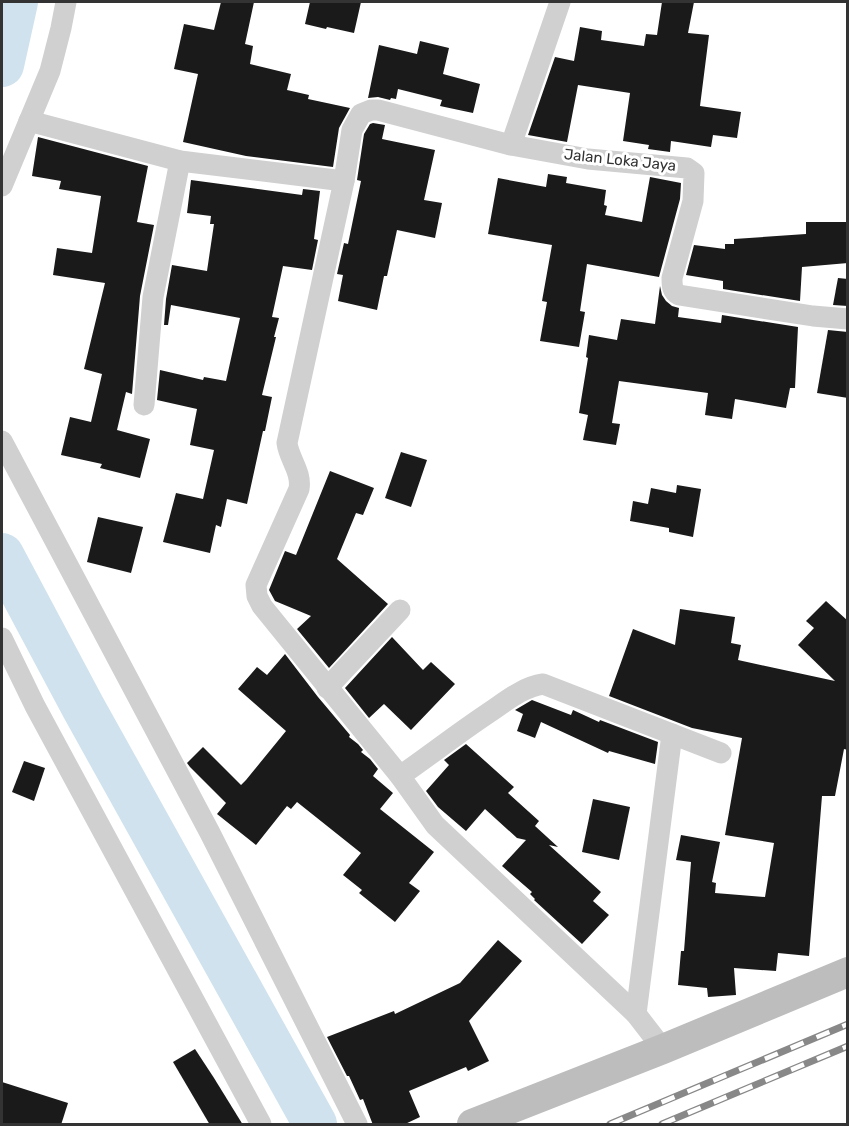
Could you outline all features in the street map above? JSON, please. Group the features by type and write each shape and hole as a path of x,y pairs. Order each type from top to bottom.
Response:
{"main road":[{"path":"472,1125 848,972"}],"street":[{"path":"2,186 50,71 66,2"},
{"path":"511,145 560,2"},
{"name":"Jalan Loka Jaya","path":"344,181 352,130 361,114 371,110 511,145 588,159 687,168 694,173 693,201 672,278 672,288 679,295 813,316 848,319"},
{"path":"29,121 180,161 344,181 288,443 288,450 299,476 299,489 256,585 257,596 261,606 400,776 435,825 636,1014 663,1048"},
{"path":"144,405 153,297 180,161"},
{"path":"2,441 210,832 357,1125"},
{"path":"327,688 400,610"},
{"path":"2,638 35,706 261,1125"},
{"path":"400,776 516,694 543,684 721,753"},
{"path":"636,1014 672,734"}],"building":[{"path":"221,2 254,2 245,44 253,46 250,64 291,74 287,90 309,95 308,99 350,108 339,128 333,167 246,156 183,142 198,74 174,69 184,24 214,30"},
{"path":"310,2 361,2 354,33 305,24"},
{"path":"662,2 694,2 688,33 709,35 700,106 741,112 737,138 713,135 711,147 671,141 670,152 648,149 649,145 623,141 630,93 578,85 567,142 528,135 555,57 574,61 580,27 602,31 601,40 644,46 646,34 657,35"},
{"path":"420,41 449,48 443,74 480,84 473,113 440,106 442,100 398,89 396,99 368,98 379,45 417,54"},
{"path":"373,123 385,125 382,139 435,150 424,200 442,203 435,238 397,230 377,310 338,301 343,275 337,274 344,243 348,244 361,181 357,180 364,134"},
{"path":"38,137 148,166 137,222 154,225 140,296 132,394 126,392 117,430 150,439 140,478 100,468 102,464 61,455 70,417 91,422 102,374 84,369 105,283 53,275 57,248 92,253 101,196 59,189 61,181 32,176"},
{"path":"548,174 567,177 566,183 606,190 605,215 642,222 650,177 681,183 680,199 659,277 587,264 580,311 585,312 579,347 540,341 547,302 542,301 552,245 488,234 498,178 546,187"},
{"path":"191,180 302,195 303,189 320,191 314,239 318,240 312,270 283,266 272,317 279,318 274,337 276,337 262,395 272,397 247,504 227,499 221,527 216,525 210,553 163,542 176,493 203,499 214,450 190,445 197,409 157,400 160,370 203,380 204,377 226,381 240,318 171,305 168,325 164,325 172,265 207,271 214,224 210,224 211,216 187,213"},
{"path":"806,222 848,222 848,263 802,267 800,301 723,289 723,281 686,275 694,245 725,249 725,244 734,244 734,239 806,234"},
{"path":"838,278 848,279 848,306 833,305"},
{"path":"660,286 666,301 679,308 678,317 721,323 722,315 798,327 795,388 790,388 786,408 735,399 732,419 705,415 708,393 619,381 612,423 620,424 616,445 583,440 588,415 579,413 588,358 586,357 589,335 617,340 621,319 655,324"},
{"path":"828,330 848,332 848,398 817,393"},
{"path":"401,452 427,460 411,507 385,498"},
{"path":"330,471 374,488 363,515 356,513 337,559 388,604 329,668 297,629 311,616 275,601 269,590 285,551 296,555"},
{"path":"677,485 701,489 693,537 669,532 669,528 630,521 633,501 648,504 651,488 676,493"},
{"path":"98,517 143,527 131,573 87,562"},
{"path":"826,601 848,621 848,750 844,749 835,796 822,796 809,956 778,953 776,971 734,968 736,995 708,997 707,988 678,985 681,951 684,951 691,862 676,860 681,835 720,842 712,882 716,883 715,893 765,897 774,843 725,835 742,738 692,728 609,696 633,629 675,645 680,609 735,617 731,643 741,645 738,660 835,681 798,645 814,628 806,621"},
{"path":"392,637 423,670 431,662 455,684 411,730 384,704 369,718 345,688"},
{"path":"285,654 350,735 349,737 363,750 361,752 378,769 373,776 393,793 380,809 434,852 409,883 420,891 395,922 359,893 362,890 343,875 361,853 297,802 291,809 287,806 256,845 217,814 226,803 187,763 203,747 241,785 246,780 286,731 238,689 257,667 267,675"},
{"path":"532,700 571,715 573,710 599,722 600,720 658,742 655,764 609,751 608,753 541,722 535,738 517,731 523,714 515,710"},
{"path":"466,744 514,787 508,793 539,821 535,826 558,847 549,845 601,892 593,901 609,915 582,944 534,900 530,894 532,892 502,866 526,840 517,838 485,809 466,831 438,807 426,791 449,765 444,760"},
{"path":"24,761 45,768 34,801 12,792"},
{"path":"593,799 630,807 619,860 582,852"},
{"path":"498,940 522,961 469,1021 489,1061 468,1071 466,1067 409,1091 420,1117 403,1125 373,1125 363,1099 360,1100 327,1037 394,1011 395,1014 460,983"},
{"path":"195,1049 243,1125 210,1125 173,1062"},
{"path":"2,1082 68,1103 61,1125 2,1125"}],"waterway":[{"path":"2,65 16,2"},
{"path":"2,555 83,707 315,1124"}],"railway":[{"path":"610,1124 848,1024"},
{"path":"662,1124 848,1046"}]}
